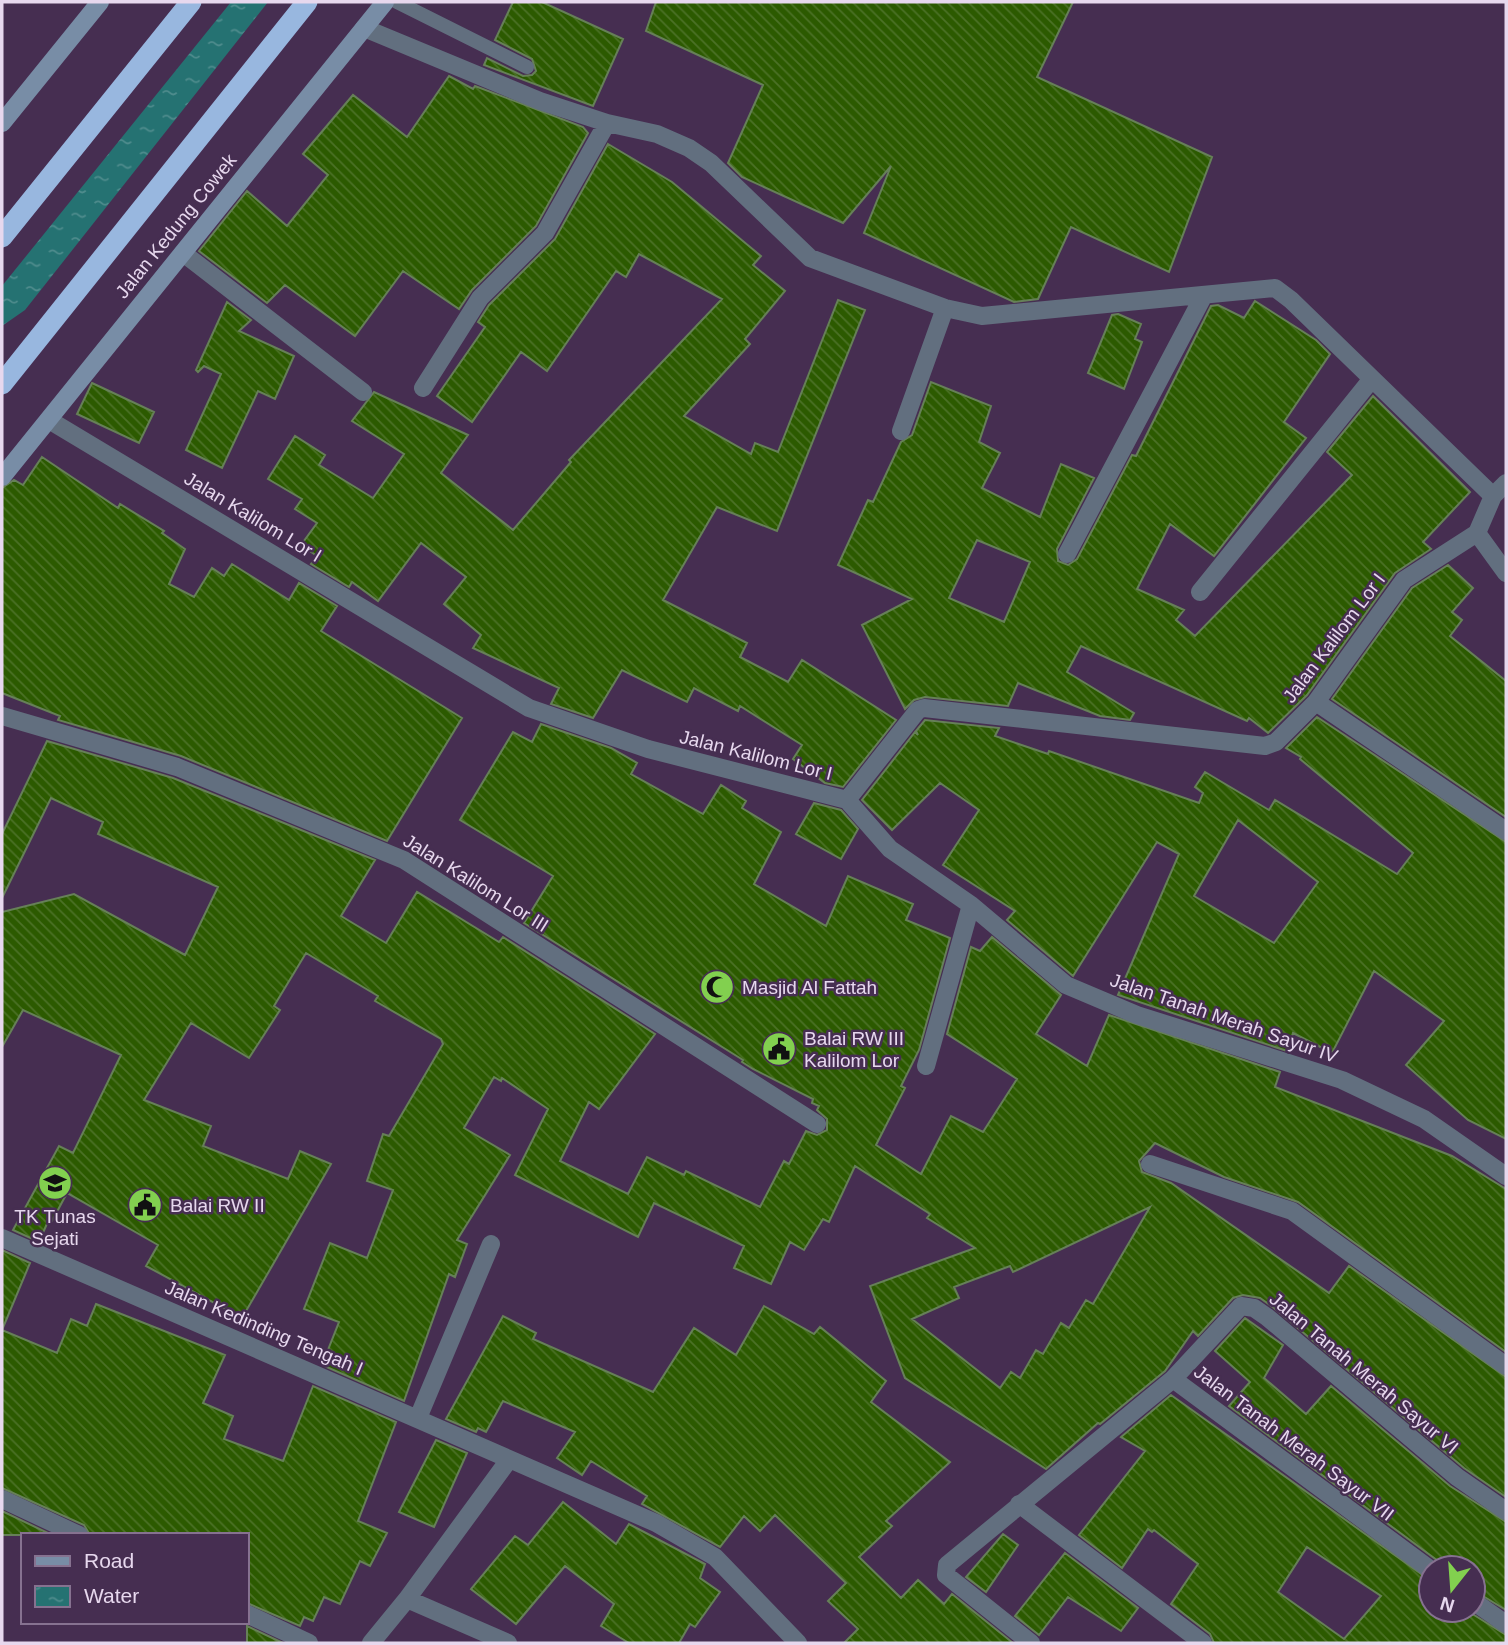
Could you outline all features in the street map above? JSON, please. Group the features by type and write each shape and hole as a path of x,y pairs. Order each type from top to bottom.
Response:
{"highway":[{"path":"2,237 9,215 191,2"},
{"name":"Jalan Kedung Cowek","path":"2,384 307,2"}],"main road":[{"path":"2,123 100,2"},
{"name":"Jalan Kedung Cowek","path":"2,477 384,2"}],"street":[{"path":"364,28 540,101 607,123 657,134 689,148 711,163 810,258 945,308 982,316 1263,287 1282,292 1371,380 1500,489 1477,533 1506,573"},
{"path":"423,388 480,299 545,233 607,123"},
{"path":"183,253 363,392"},
{"path":"1067,554 1204,295"},
{"path":"901,431 945,308"},
{"path":"1200,592 1371,380"},
{"name":"Jalan Kalilom Lor I","path":"49,420 529,708 648,749 847,800 918,710 924,708 1251,747 1276,742 1316,702 1404,580 1477,533"},
{"path":"1316,702 1506,831"},
{"name":"Jalan Kalilom Lor III","path":"2,716 177,767 404,860 817,1124"},
{"name":"Jalan Tanah Merah Sayur IV","path":"847,800 890,849 971,905 1066,985 1137,1015 1342,1080 1424,1119 1506,1176"},
{"path":"926,1066 971,905"},
{"path":"1150,1164 1292,1211 1506,1366"},
{"name":"Jalan Kedinding Tengah I","path":"2,1238 418,1418 508,1461 656,1523 715,1557 798,1643"},
{"path":"418,1418 491,1244"},
{"name":"Jalan Tanah Merah Sayur VI","path":"1173,1379 1241,1306 1254,1308 1457,1477 1506,1511"},
{"name":"Jalan Tanah Merah Sayur VII","path":"1031,1643 946,1575 945,1569 1019,1504 1173,1379 1417,1560"},
{"path":"371,1643 407,1599 508,1461"},
{"path":"2,1499 75,1533"},
{"path":"1019,1504 1203,1643"},
{"path":"407,1599 508,1643"},
{"path":"1487,1611 1506,1624"},
{"path":"248,1614 309,1643"}],"lane":[{"path":"397,2 527,67"}],"water":[{"path":"231,2 268,2 25,310 2,326 2,286"}],"building":[{"path":"513,2 542,2 623,39 593,106 484,65 487,58 523,76 532,75 536,71 532,59 495,40"},
{"path":"656,2 1073,2 1037,77 1212,157 1169,272 1071,227 1038,299 1014,302 864,233 891,166 843,223 742,177 728,163 763,85 646,31"},
{"path":"449,76 473,89 475,86 583,127 588,133 536,226 472,290 459,309 403,271 355,336 285,285 267,303 199,251 247,191 287,226 328,175 303,154 353,95 407,137"},
{"path":"608,144 672,182 761,256 753,265 785,291 745,339 750,344 684,416 751,454 755,443 778,452 838,300 865,310 777,531 717,507 663,600 747,643 740,657 788,682 802,660 896,720 843,787 825,783 793,759 802,745 740,706 738,711 694,688 687,702 622,670 593,718 551,704 559,688 473,648 481,635 444,604 466,577 421,543 378,601 352,582 349,587 311,564 317,556 301,545 317,523 295,509 302,499 268,479 295,436 325,455 319,465 373,498 404,454 352,421 374,392 468,435 441,473 513,530 571,462 569,460 722,299 639,254 626,277 616,271 547,371 521,352 472,422 437,396 485,327 478,322 489,305 555,239"},
{"path":"1255,301 1316,340 1330,354 1284,422 1306,438 1214,556 1170,524 1137,589 1184,610 1176,620 1195,636 1352,475 1327,452 1373,396 1470,492 1423,542 1431,549 1395,573 1307,695 1268,733 1249,718 1247,721 1081,646 1067,672 1134,713 1130,720 1100,716 1018,683 1008,706 925,697 914,700 905,709 862,625 912,599 838,565 868,500 873,502 901,442 912,435 931,382 991,406 979,442 1000,453 982,488 1040,517 1061,464 1094,478 1057,549 1058,561 1068,565 1077,559 1132,455 1136,456 1211,306 1218,305 1244,318","holes":["977,540 1030,562 1004,622 949,598"]},
{"path":"227,302 251,320 239,331 294,356 275,399 258,391 222,468 186,450 221,374 204,366 198,372 196,370"},
{"path":"1118,314 1141,324 1135,339 1142,342 1124,389 1088,373 1112,315"},
{"path":"92,383 154,412 139,443 77,414"},
{"path":"42,457 118,508 120,504 164,531 162,533 185,549 169,584 194,597 212,568 224,576 232,564 289,600 299,583 337,606 321,631 462,718 387,841 181,756 58,720 60,716 2,693 2,488 14,480 23,485"},
{"path":"1448,565 1473,588 1452,612 1462,620 1450,636 1506,681 1506,817 1332,699 1412,588"},
{"path":"1317,717 1506,842 1506,1139 1468,1120 1406,1065 1444,1021 1374,971 1332,1053 1293,1033 1287,1051 1118,995 1179,854 1157,842 1073,976 1007,920 1015,911 943,865 979,810 940,783 892,830 862,800 915,732 918,735 916,731 925,720 999,728 995,736 1048,754 1049,751 1199,803 1203,793 1195,787 1205,772 1269,810 1275,800 1397,874 1413,853 1300,759 1301,757 1286,748","holes":["1238,820 1318,882 1274,943 1194,896"]},
{"path":"541,724 611,748 637,763 631,774 703,814 721,785 746,801 742,808 781,832 754,884 826,926 848,876 913,904 906,920 950,938 919,1050 901,1086 905,1088 876,1145 921,1174 951,1116 983,1132 1017,1079 947,1034 971,947 980,951 992,937 1061,995 1036,1034 1087,1066 1109,1015 1280,1072 1275,1087 1452,1156 1506,1189 1506,1352 1298,1202 1224,1177 1155,1143 1139,1161 1142,1172 1171,1183 1329,1293 1349,1266 1506,1377 1506,1497 1464,1468 1274,1308 1260,1298 1243,1295 1233,1298 1198,1336 1193,1331 1165,1371 1098,1423 1046,1469 905,1378 870,1286 975,1248 927,1218 930,1214 855,1166 829,1222 823,1219 804,1250 790,1242 771,1284 734,1268 744,1246 654,1203 638,1237 515,1175 548,1109 502,1078 501,1081 494,1077 464,1128 510,1155 457,1240 467,1244 455,1277 449,1274 404,1401 322,1365 339,1322 304,1309 330,1243 367,1258 393,1190 367,1181 383,1134 389,1136 443,1044 441,1039 375,1001 378,996 306,953 274,1006 280,1010 249,1058 191,1023 144,1100 211,1126 203,1146 288,1179 300,1151 331,1164 242,1318 146,1266 158,1245 67,1193 52,1221 49,1219 39,1242 13,1230 59,1146 73,1153 121,1055 23,1010 2,1047 2,912 74,894 185,955 218,887 98,834 103,822 51,798 2,898 2,834 47,741 173,778 375,860 341,916 386,943 417,892 499,942 503,937 655,1034 599,1109 589,1102 560,1161 628,1194 647,1157 684,1175 686,1171 760,1207 784,1161 789,1164 806,1131 817,1135 827,1130 827,1119 817,1110 819,1106 812,1103 813,1099 753,1069 742,1062 743,1060 524,923 553,876 460,820 513,732 532,742","holes":["1150,1207 1093,1304 1086,1300 1069,1328 1061,1323 1043,1354 1036,1350 1020,1378 1011,1372 1000,1388 912,1319 959,1298 954,1287 1010,1266 1013,1272"]},
{"path":"814,803 841,810 858,829 841,859 796,834"},
{"path":"2,1250 30,1263 2,1330"},
{"path":"96,1304 225,1355 203,1403 233,1416 224,1439 283,1461 313,1386 396,1422 358,1521 387,1533 370,1566 360,1561 340,1604 324,1597 313,1621 304,1617 300,1626 248,1603 248,1533 89,1533 84,1525 2,1488 2,1330 57,1353 71,1319 87,1326"},
{"path":"764,1306 814,1334 820,1327 886,1381 871,1402 950,1462 886,1521 892,1526 859,1557 901,1598 918,1580 944,1604 952,1594 1013,1643 844,1643 858,1629 828,1601 846,1583 775,1515 760,1531 744,1516 720,1547 642,1504 647,1496 591,1461 582,1475 557,1458 575,1432 503,1401 486,1432 478,1428 476,1432 446,1419 503,1316 536,1333 533,1339 653,1392 694,1328 736,1355"},
{"path":"1245,1318 1283,1345 1264,1378 1306,1414 1331,1386 1450,1486 1506,1522 1506,1610 1487,1598 1487,1554 1429,1554 1229,1406 1250,1382 1215,1351"},
{"path":"1171,1395 1417,1571 1417,1624 1487,1623 1506,1635 1506,1643 1214,1643 1210,1634 1171,1604 1198,1564 1154,1530 1152,1532 1148,1529 1122,1568 1079,1535 1145,1451 1121,1437","holes":["1307,1547 1381,1596 1344,1639 1278,1592"]},
{"path":"436,1440 467,1453 434,1527 399,1512"},
{"path":"563,1502 616,1544 629,1524 705,1564 700,1578 720,1592 695,1627 690,1624 679,1643 629,1643 601,1626 614,1604 565,1566 516,1624 471,1589 515,1536 528,1545"},
{"path":"2,1511 48,1533 21,1533 2,1535"},
{"path":"1003,1534 1018,1545 986,1592 966,1577"},
{"path":"1065,1553 1138,1608 1121,1631 1068,1597 1039,1635 1015,1616"},
{"path":"247,1626 283,1643 247,1643"}],"place":[{"name":"Masjid Al Fattah","path":"717,987"},
{"name":"Balai RW III Kalilom Lor","path":"779,1049"},
{"name":"TK Tunas Sejati","path":"55,1183"},
{"name":"Balai RW II","path":"145,1205"}]}
